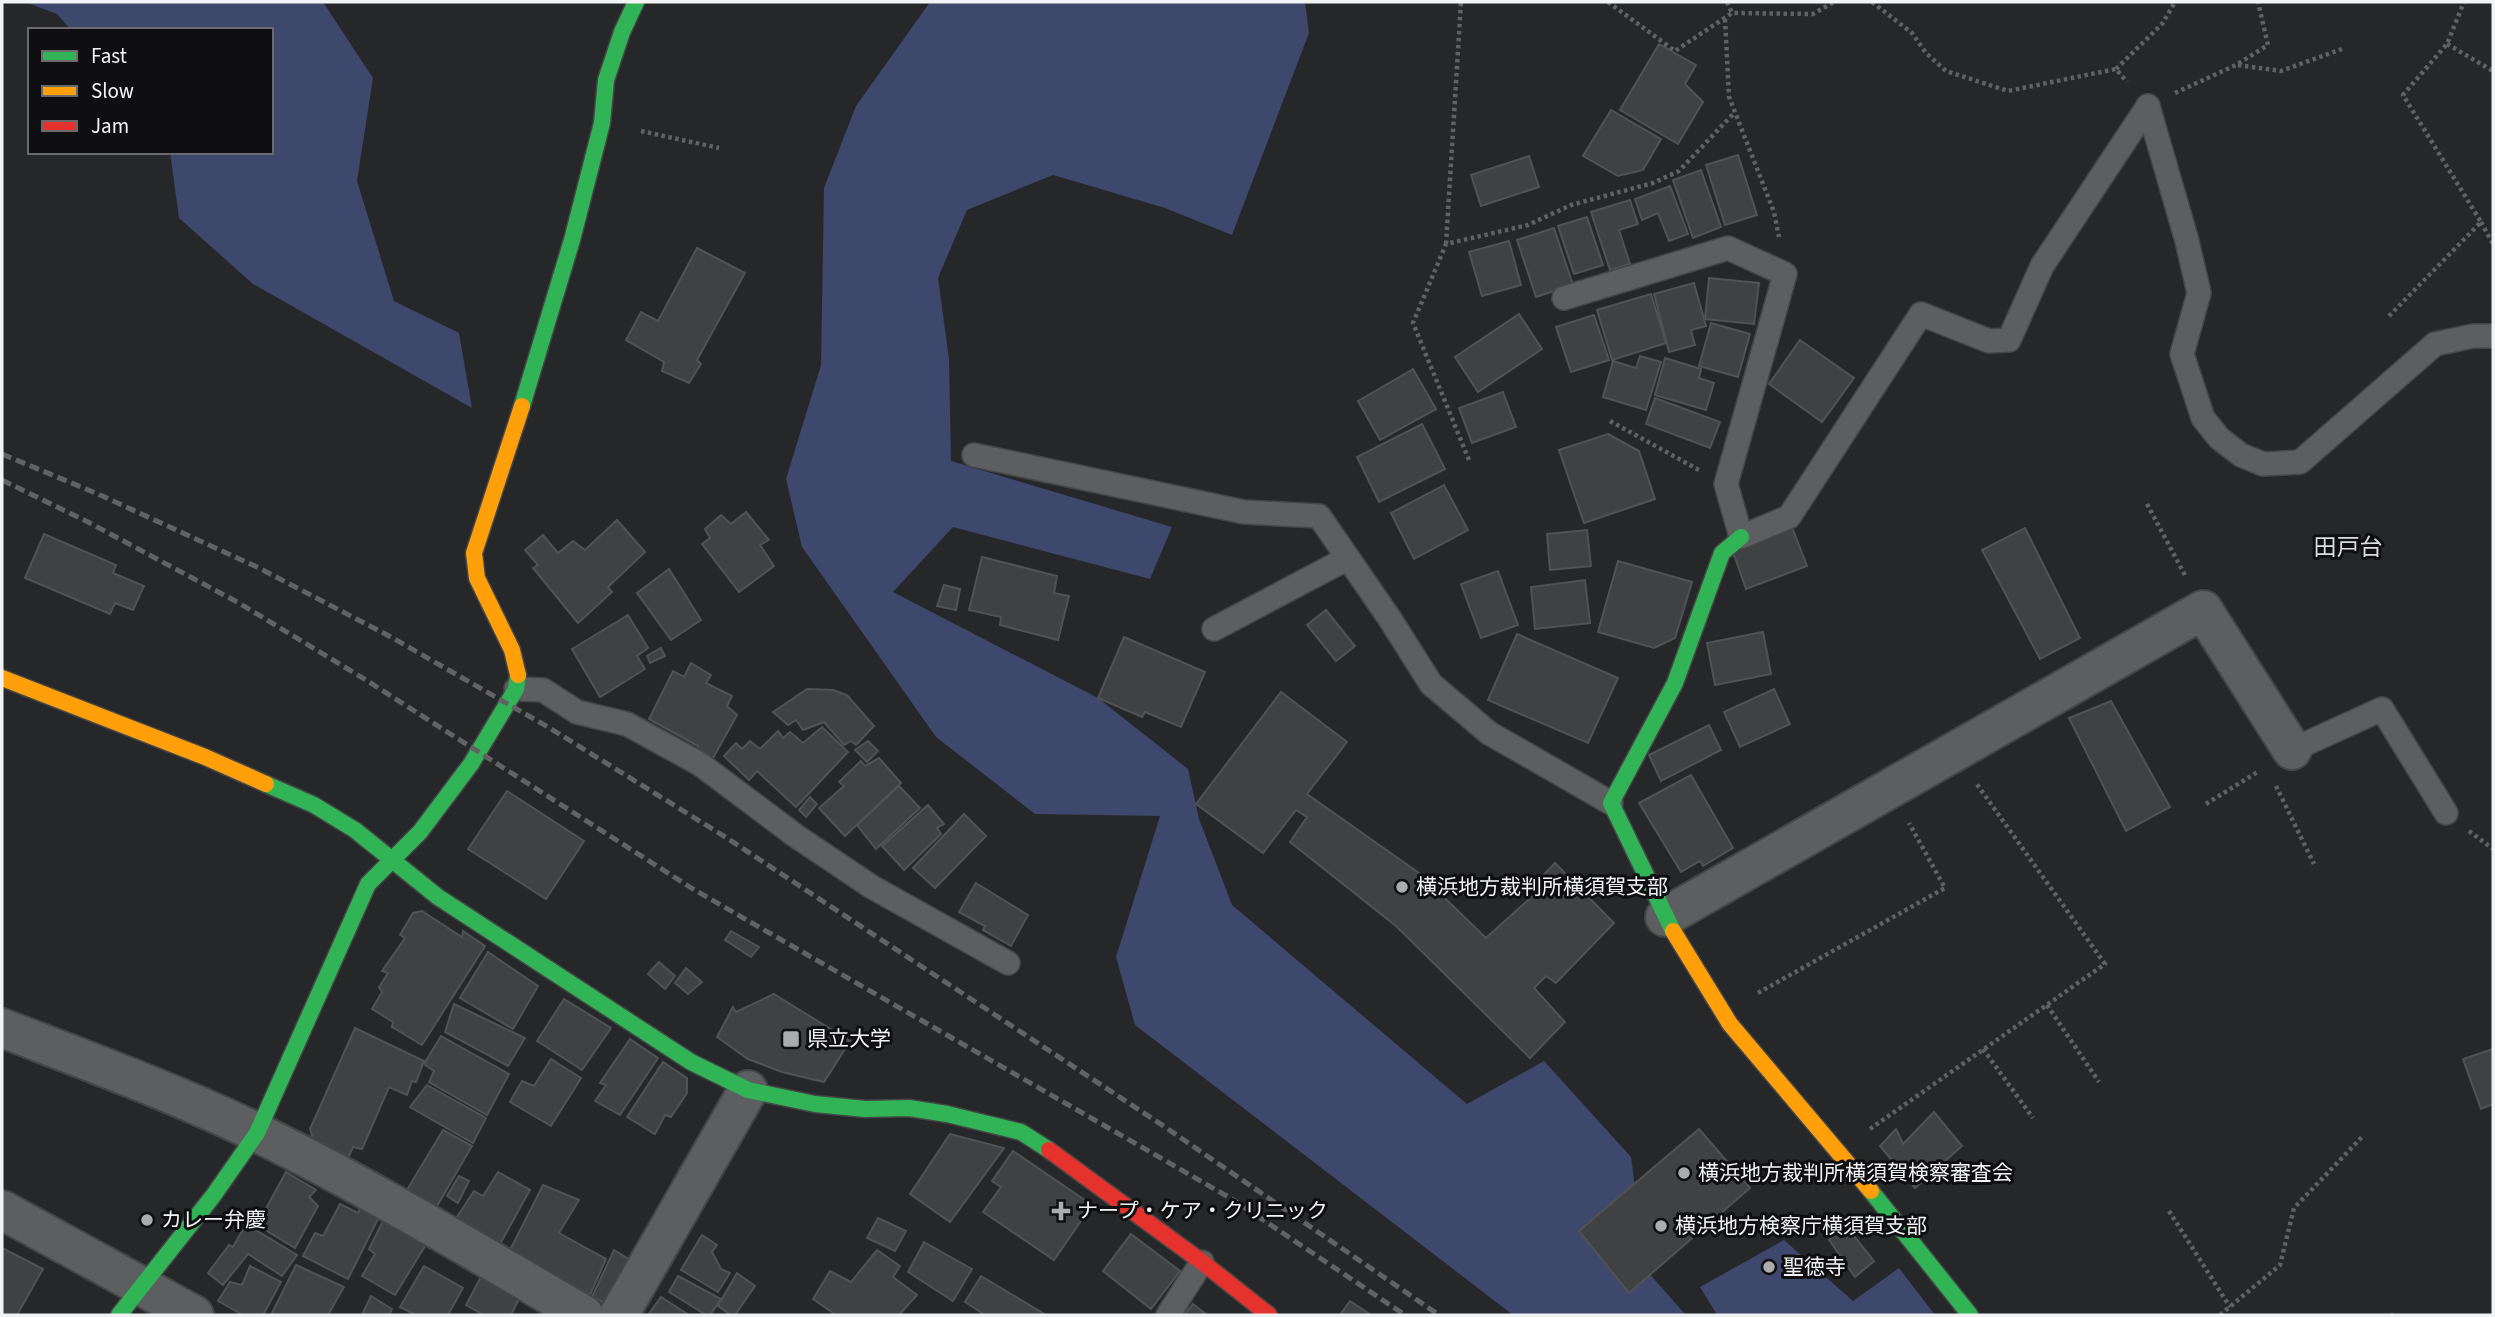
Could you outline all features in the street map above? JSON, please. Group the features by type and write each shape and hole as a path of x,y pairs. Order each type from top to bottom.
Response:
{"street":[{"path":"131,1301 214,1196 257,1133 368,884 420,832 471,764 516,689 518,673 512,649 481,587 474,553 533,372 602,123 606,80 622,32 636,2"},
{"path":"1741,537 1721,553 1675,683 1611,803 1665,917 1730,1024 1970,1315"},
{"path":"1665,917 2203,610 2279,758"},
{"path":"2,678 205,757 314,805 355,830 438,897 691,1062 748,1090 815,1104 865,1109 909,1108 1021,1132 1202,1262 1269,1315"},
{"path":"2,1028 145,1083 257,1133 376,1194 584,1315"},
{"path":"619,1315 748,1090"},
{"path":"2,1210 131,1301 194,1315"}],"lane":[{"path":"2148,106 2199,293 2182,354 2203,418 2219,438 2241,455 2263,464 2300,462 2435,344 2493,335"},
{"path":"1564,298 1728,248 1785,274 1726,484 1741,537 1789,517 1921,314 1989,341 2009,340 2042,266 2148,106"},
{"path":"974,455 1244,512 1319,516 1390,619 1430,684 1489,733 1611,803"},
{"path":"1214,629 1348,558"},
{"path":"516,689 542,690 577,712 627,724 700,764 796,836 872,887 1008,963"},
{"path":"2279,758 2382,709 2446,813"},
{"path":"1168,1315 1202,1262"}],"path":[{"path":"1461,2 1446,244 1413,323 1469,460"},
{"path":"1608,2 1675,51 1732,13 1813,14 1834,2"},
{"path":"1727,2 1732,13"},
{"path":"1872,2 1912,33 1926,53 1946,71 2008,91 2116,69 2162,23 2175,2"},
{"path":"2116,69 2148,106 2236,65 2268,45 2258,2"},
{"path":"2464,2 2447,44 2403,95 2493,244"},
{"path":"1725,19 1729,97 1774,212 1785,274"},
{"path":"2447,44 2493,71"},
{"path":"2236,65 2281,71 2342,49"},
{"path":"1446,244 1528,225 1571,205 1653,183 1679,172 1735,112"},
{"path":"602,123 719,148"},
{"path":"2389,316 2481,222"},
{"path":"1610,422 1726,484"},
{"path":"2147,504 2203,610"},
{"path":"1838,1152 2105,964 1954,752"},
{"path":"2206,804 2279,758 2314,864"},
{"path":"1723,1013 1945,888 1889,789"},
{"path":"2047,1004 2099,1082"},
{"path":"1983,1049 2033,1118"},
{"path":"2220,1315 2280,1265 2294,1208 2362,1137"},
{"path":"2169,1211 2230,1307"}],"shaded area":[{"path":"25,2 323,2 373,78 357,181 394,301 459,333 472,408 253,284 179,218 170,154 273,154 273,28 69,28 57,14"},
{"path":"930,2 1305,2 1309,33 1232,235 1165,208 1053,175 967,210 938,278 949,359 951,461 1172,527 1150,579 953,527 893,592 1098,698 1188,769 1199,819 1232,905 1467,1104 1544,1061 1631,1157 1646,1270 1686,1315 1513,1315 1135,1025 1116,957 1160,816 1035,814 936,737 802,547 786,479 821,365 824,188 856,106"},
{"name":"聖徳寺","path":"1784,1240 1853,1301 1899,1268 1935,1315 1717,1315 1700,1287"}],"building":[{"path":"1659,44 1696,65 1685,84 1703,102 1678,144 1620,110"},
{"path":"1611,110 1661,139 1643,170 1618,176 1583,156"},
{"path":"1738,155 1757,215 1725,225 1706,165"},
{"path":"1529,156 1539,187 1481,206 1471,175"},
{"path":"1701,170 1721,227 1693,238 1673,180"},
{"path":"1670,186 1688,234 1669,241 1658,213 1642,220 1635,199"},
{"path":"1630,200 1638,224 1619,230 1630,264 1610,270 1591,212"},
{"path":"1587,217 1603,265 1574,274 1558,226"},
{"path":"1554,228 1573,285 1536,297 1517,240"},
{"path":"1509,241 1521,285 1482,296 1469,252"},
{"path":"697,248 745,273 697,360 701,364 689,383 662,371 664,362 626,340 641,312 658,321"},
{"path":"1709,278 1759,283 1754,324 1705,319"},
{"path":"1694,283 1706,326 1691,330 1695,345 1669,352 1654,294"},
{"path":"1651,294 1666,343 1612,360 1597,310"},
{"path":"1519,314 1542,349 1478,392 1455,357"},
{"path":"1594,315 1609,360 1571,372 1556,327"},
{"path":"1711,323 1750,334 1738,377 1699,366"},
{"path":"1800,340 1854,378 1822,422 1769,384"},
{"path":"1640,356 1661,362 1646,410 1603,397 1613,361 1636,368"},
{"path":"1665,358 1701,369 1699,378 1714,383 1706,410 1655,395"},
{"path":"1413,369 1436,409 1380,440 1358,401"},
{"path":"1503,392 1516,427 1472,443 1459,408"},
{"path":"1655,398 1720,422 1710,448 1646,424"},
{"path":"1422,424 1445,469 1379,502 1357,457"},
{"path":"1608,434 1639,451 1655,499 1584,523 1559,450"},
{"path":"1444,485 1468,530 1414,559 1391,513"},
{"path":"746,512 769,540 760,545 774,566 739,592 702,544 710,538 705,529 721,515 731,524"},
{"path":"617,520 645,552 608,587 612,592 578,623 533,568 538,565 525,550 543,535 558,553 573,541 585,550"},
{"path":"1792,527 1807,566 1746,589 1732,549"},
{"path":"2025,528 2080,638 2040,659 1982,550"},
{"path":"1587,530 1591,566 1550,570 1547,534"},
{"path":"44,534 116,565 113,573 144,586 133,610 115,603 110,614 25,578"},
{"path":"982,557 1057,576 1054,593 1069,596 1058,640 1000,625 1001,617 969,610"},
{"path":"1618,561 1692,582 1675,638 1654,648 1598,632"},
{"path":"669,569 701,620 671,640 637,593"},
{"path":"1498,571 1518,625 1481,638 1461,584"},
{"path":"1585,580 1590,623 1535,629 1531,587"},
{"path":"944,585 960,589 956,610 937,606"},
{"path":"1326,610 1355,646 1336,661 1307,625"},
{"path":"628,615 648,648 637,656 645,669 600,697 572,649"},
{"path":"1763,632 1771,674 1715,685 1707,643"},
{"path":"1517,634 1618,678 1588,743 1488,700"},
{"path":"1124,637 1205,672 1181,727 1145,712 1142,717 1098,698"},
{"path":"661,648 665,656 650,663 647,656"},
{"path":"691,663 711,675 706,683 732,696 727,706 737,715 712,760 696,752 698,746 649,719 673,671 684,677"},
{"path":"807,689 833,690 847,695 874,726 856,745 851,741 844,745 824,722 803,730 796,720 788,725 773,712"},
{"path":"1774,689 1790,724 1740,747 1724,712"},
{"path":"1281,692 1347,742 1307,794 1419,873 1486,938 1537,892 1532,887 1555,863 1614,923 1556,983 1546,976 1534,988 1565,1022 1530,1058 1396,926 1290,842 1307,817 1296,810 1263,853 1196,804"},
{"path":"2111,701 2170,807 2126,831 2069,718"},
{"path":"1709,725 1721,750 1661,781 1649,755"},
{"path":"822,727 848,752 796,807 757,771 749,780 724,756 736,743 742,749 750,741 760,749 778,731 783,738 790,732 803,743"},
{"path":"868,741 878,751 867,762 855,750"},
{"path":"879,758 901,783 845,836 819,808 844,786 839,782 861,761 865,766"},
{"path":"1691,775 1733,848 1703,866 1700,861 1681,872 1639,803"},
{"path":"899,786 920,808 876,849 857,825"},
{"path":"507,791 584,841 546,899 468,849"},
{"path":"810,797 817,804 806,817 799,810"},
{"path":"928,805 944,824 937,828 941,834 904,870 882,846"},
{"path":"964,814 986,836 935,888 913,868"},
{"path":"976,883 1028,915 1011,946 983,930 985,926 959,912"},
{"path":"422,911 462,937 463,931 485,946 422,1045 392,1027 393,1022 372,1009 382,992 379,987 388,973 382,971 405,938 400,935 413,913"},
{"path":"731,931 759,947 751,957 725,940"},
{"path":"488,952 538,986 513,1029 460,998"},
{"path":"659,962 675,976 665,989 648,974"},
{"path":"686,968 702,982 688,994 675,983"},
{"path":"774,994 850,1041 824,1082 782,1072 748,1059 717,1037 733,1007 736,1012"},
{"path":"564,999 611,1028 582,1070 537,1041"},
{"path":"454,1004 525,1038 508,1066 445,1032"},
{"path":"355,1028 424,1061 416,1082 412,1081 407,1095 389,1087 362,1149 353,1147 347,1160 315,1145 310,1129"},
{"path":"441,1036 509,1074 487,1115 429,1082 434,1071 424,1064"},
{"path":"630,1039 658,1058 620,1115 595,1101 606,1085 600,1083"},
{"path":"2493,1049 2493,1104 2481,1109 2463,1059"},
{"path":"551,1059 581,1078 551,1126 510,1102 522,1081 534,1086"},
{"path":"663,1062 687,1078 687,1093 671,1117 665,1115 655,1134 627,1117"},
{"path":"427,1085 486,1118 473,1143 410,1107"},
{"path":"1934,1112 1962,1146 1915,1188 1880,1146 1896,1129 1903,1144"},
{"path":"1699,1129 1750,1188 1629,1293 1579,1231"},
{"path":"443,1130 472,1146 433,1213 402,1198"},
{"path":"950,1134 1004,1148 950,1222 910,1194"},
{"path":"1013,1151 1092,1205 1054,1260 983,1212 1001,1187 992,1181"},
{"path":"286,1172 316,1190 309,1197 318,1206 295,1248 257,1225"},
{"path":"498,1172 530,1190 499,1246 455,1220 474,1191 483,1196"},
{"path":"459,1176 469,1181 458,1203 447,1196"},
{"path":"543,1185 579,1200 559,1233 606,1259 590,1295 509,1252"},
{"path":"340,1204 358,1213 362,1205 380,1215 348,1279 303,1256 315,1233 323,1236"},
{"path":"878,1218 906,1231 895,1251 867,1238"},
{"path":"383,1221 427,1243 395,1295 362,1276 375,1254 369,1249"},
{"path":"246,1224 297,1255 282,1276 248,1254 223,1285 208,1273 229,1245 233,1247"},
{"path":"1846,1226 1874,1261 1855,1277 1829,1240"},
{"path":"1131,1234 1180,1271 1151,1309 1103,1271"},
{"path":"702,1235 717,1245 712,1252 721,1269 730,1273 718,1292 681,1270"},
{"path":"924,1242 972,1269 953,1301 908,1272"},
{"path":"2,1248 43,1269 17,1315 2,1315"},
{"path":"614,1250 632,1261 609,1305 592,1297"},
{"path":"877,1250 900,1266 893,1277 917,1295 899,1315 836,1315 813,1299 830,1271 851,1282"},
{"path":"296,1265 344,1287 328,1315 271,1315"},
{"path":"250,1266 281,1282 263,1315 243,1315 218,1301 230,1282 242,1285"},
{"path":"424,1266 463,1288 448,1315 416,1315 400,1307"},
{"path":"737,1273 755,1286 735,1315 731,1315 718,1306"},
{"path":"482,1275 519,1299 511,1315 484,1315 466,1305"},
{"path":"678,1276 721,1299 710,1315 669,1292"},
{"path":"981,1276 1046,1315 981,1315 982,1313 965,1302"},
{"path":"371,1296 392,1309 389,1315 362,1315"},
{"path":"661,1297 689,1315 648,1315"},
{"path":"1350,1301 1371,1315 1340,1315"},
{"path":"1193,1304 1207,1315 1184,1315"}],"railway":[{"path":"2,454 98,494 257,567 391,637 548,727 727,838 1165,1127 1439,1315"},
{"path":"2,480 88,522 239,603 366,680 693,889 1232,1199 1405,1315"}],"traffic: fast":[{"path":"522,406 572,240 602,123 606,80 622,32 636,2"},
{"path":"1673,931 1611,803 1675,683 1722,553 1741,537"},
{"path":"119,1315 213,1196 257,1133 368,884 420,832 471,764 516,689 518,675"},
{"path":"266,784 314,805 355,830 438,897 691,1062 748,1090 815,1104 865,1109 909,1108 947,1114 1021,1132 1049,1150"},
{"path":"1871,1191 1970,1315"}],"traffic: slow":[{"path":"518,675 512,650 477,578 474,553 522,406"},
{"path":"2,678 205,757 266,784"},
{"path":"1673,931 1730,1024 1871,1191"}],"traffic: jam":[{"path":"1049,1150 1202,1262 1269,1315"}],"place":[{"name":"横浜地方裁判所横須賀支部","path":"1402,887"},
{"name":"県立大学","path":"791,1039"},
{"name":"横浜地方裁判所横須賀検察審査会","path":"1684,1173"},
{"name":"ナープ・ケア・クリニック","path":"1061,1211"},
{"name":"カレー弁慶","path":"147,1220"},
{"name":"横浜地方検察庁横須賀支部","path":"1661,1226"},
{"name":"聖徳寺","path":"1769,1267"}],"district":[{"name":"田戸台","path":"2348,547"}]}
